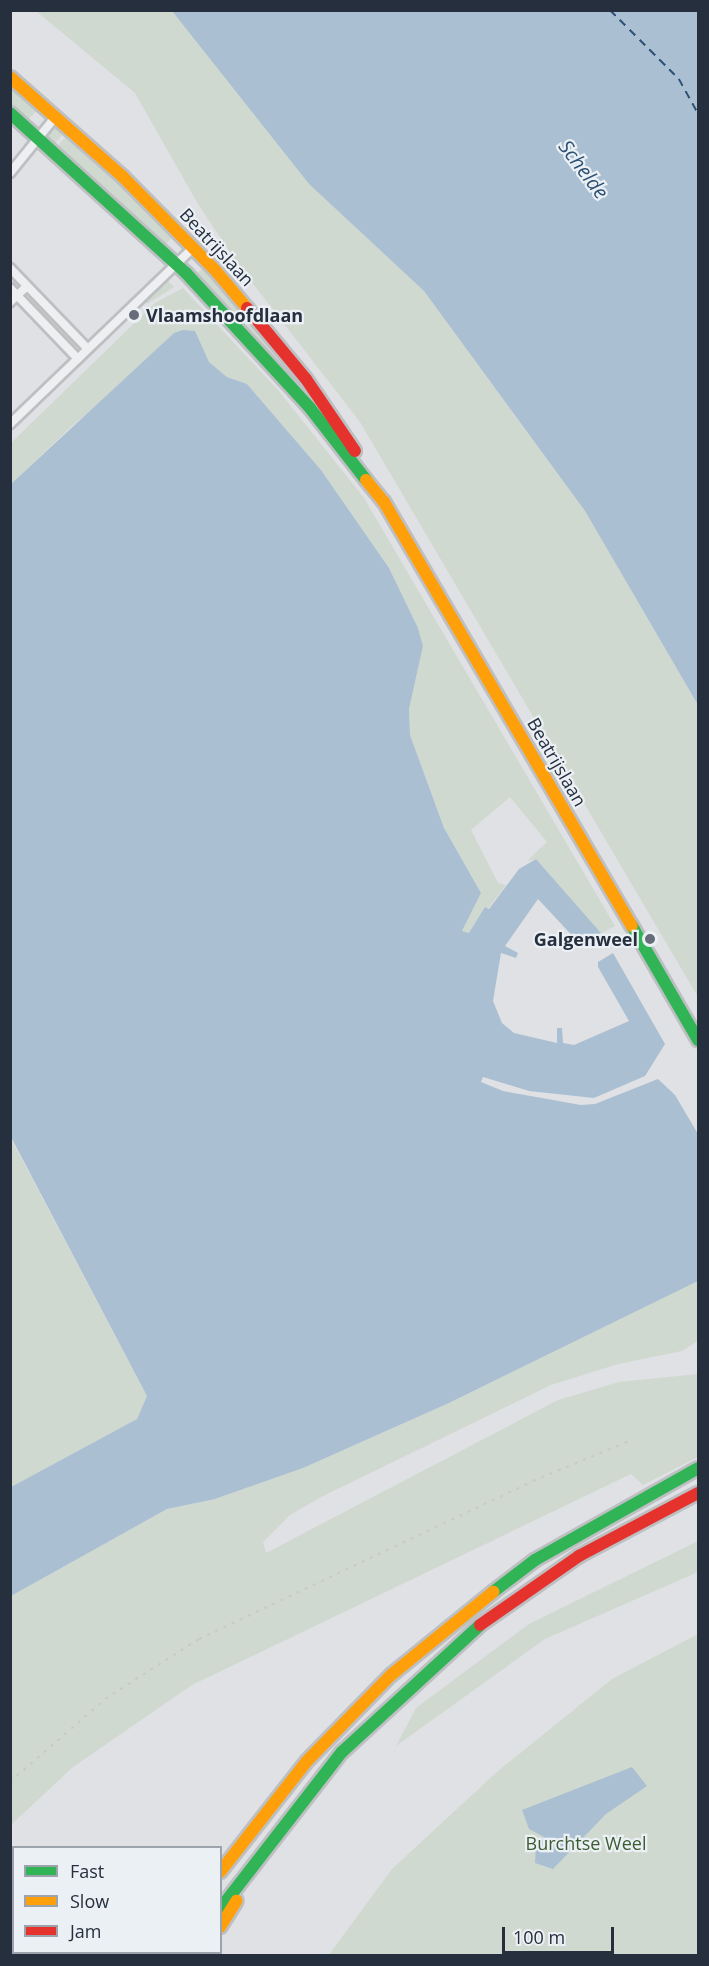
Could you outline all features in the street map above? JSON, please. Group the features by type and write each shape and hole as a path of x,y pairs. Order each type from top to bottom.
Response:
{"main road":[{"name":"Beatrijslaan","path":"10,76 56,116 193,248 248,306 306,379 384,502 699,1040"},
{"name":"Beatrijslaan","path":"10,113 177,265 310,408 384,502"},
{"path":"222,1869 307,1761 391,1675 439,1632 535,1560 699,1468"},
{"path":"222,1906 270,1841 342,1752 395,1698 479,1625 579,1556 699,1493"},
{"path":"222,1924 270,1841"}],"street":[{"path":"10,173 56,116"},
{"path":"10,424 193,248"},
{"path":"10,268 88,349"},
{"path":"14,299 27,286"},
{"path":"10,288 14,299 78,359"}],"green space":[{"path":"36,11 172,11 309,184 424,291 585,511 698,705 698,997 360,422 240,267 198,204 135,93"},
{"path":"10,80 41,106 26,122 11,109"},
{"path":"57,124 68,129 52,146 45,137"},
{"path":"70,132 176,234 163,247 55,149"},
{"path":"206,265 228,288 347,441 193,277"},
{"path":"168,281 174,287 147,304 145,302"},
{"path":"183,288 278,390 364,498 615,926 601,933 536,859 527,861 547,842 510,797 471,830 498,883 506,885 469,933 462,931 481,893 444,828 410,735 409,709 423,646 418,628 389,568 321,470 247,384 227,377 209,362 194,331 189,331 73,425 11,484 11,443 155,303"},
{"path":"32,297 77,344 74,348 29,300"},
{"path":"10,1137 147,1396 137,1419 11,1487"},
{"path":"698,1281 698,1341 682,1351 618,1364 551,1385 319,1498 290,1515 263,1542 266,1553 558,1400 619,1382 698,1374 698,1457 643,1485 631,1474 192,1685 73,1767 11,1825 11,1596 167,1509 215,1499 303,1468 449,1403"},
{"path":"698,1541 698,1572 545,1639 396,1746 416,1708 529,1624"},
{"name":"Burchtse Weel","path":"698,1634 698,1955 328,1956 392,1869 498,1771 612,1679"}],"water":[{"name":"Schelde","path":"172,11 698,11 698,705 585,511 424,291 309,184"},
{"name":"Galgenweel","path":"183,330 195,331 209,362 227,377 247,384 321,470 389,568 418,628 423,646 409,709 410,735 444,828 481,893 462,931 469,933 485,907 489,909 519,869 536,859 601,933 586,946 580,944 538,899 505,946 518,953 516,958 501,953 493,1001 502,1023 514,1033 557,1043 557,1028 562,1028 563,1043 574,1045 629,1021 598,967 598,962 613,953 665,1044 645,1076 594,1098 529,1091 483,1077 481,1082 503,1091 581,1105 595,1104 658,1079 675,1095 698,1134 698,1281 449,1403 303,1468 215,1499 167,1509 11,1596 11,1487 137,1419 147,1396 11,1137 11,484 174,333"},
{"path":"632,1767 647,1786 606,1814 553,1869 535,1863 536,1845 544,1837 529,1829 522,1810"}],"ferry route":[{"path":"610,10 679,79 698,113"}],"railway":[{"path":"10,1782 105,1699 199,1639 533,1481 629,1441"}],"traffic: fast":[{"path":"10,113 186,273 310,408 366,480"},
{"path":"632,926 698,1040"},
{"path":"493,1592 535,1560 698,1468"},
{"path":"222,1906 342,1752 480,1625"}],"traffic: slow":[{"path":"10,77 123,177 215,270 247,308"},
{"path":"366,480 384,502 632,926"},
{"path":"222,1869 307,1761 391,1675 493,1592"},
{"path":"222,1924 236,1901"}],"traffic: jam":[{"path":"247,308 306,379 355,451"},
{"path":"480,1625 579,1556 698,1493"}],"place":[{"name":"Vlaamshoofdlaan","path":"134,315"},
{"name":"Galgenweel","path":"650,939"}]}
